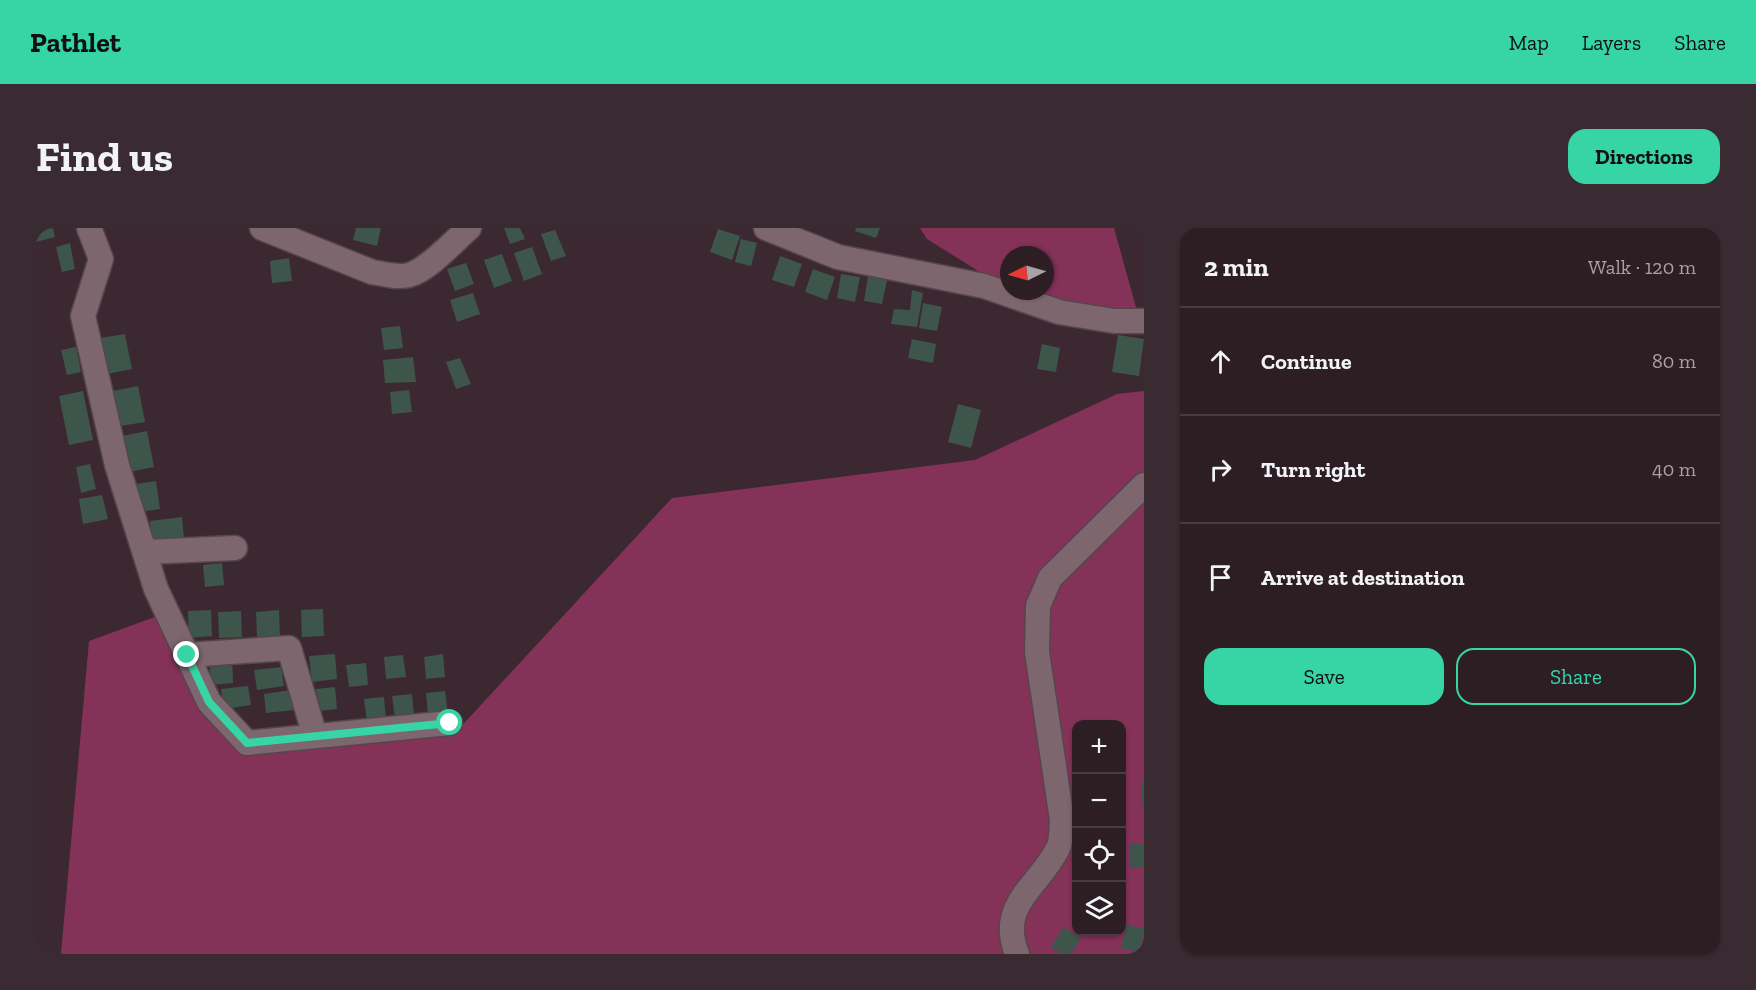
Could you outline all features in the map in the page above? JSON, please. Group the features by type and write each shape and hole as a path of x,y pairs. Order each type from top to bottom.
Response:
{"street":[{"path":"89,228 100,259 83,316 117,465 156,589 209,702 247,743 450,723"},
{"path":"262,228 372,272 390,275 410,275 428,264 469,228"},
{"path":"766,228 802,235 838,257 984,286 1059,312 1114,321 1144,321"},
{"path":"1017,954 1010,938 1015,909 1059,847 1062,820 1036,652 1038,606 1050,578 1144,485"},
{"path":"145,552 236,548"},
{"path":"187,655 289,648 315,736"}],"shaded area":[{"path":"920,228 1114,228 1137,311 1054,299 1054,246 1000,246 1000,284 927,239"},
{"path":"1144,391 1144,954 61,954 89,641 163,614 244,751 456,732 672,498 975,460 1117,394"}],"building":[{"path":"36,228 53,228 55,237 36,242"},
{"path":"356,228 381,228 377,246 353,240"},
{"path":"504,228 520,228 525,239 510,244"},
{"path":"856,228 880,228 876,238 855,231"},
{"path":"718,229 740,236 732,260 710,252"},
{"path":"555,230 566,256 551,261 541,234"},
{"path":"741,239 757,243 751,266 735,262"},
{"path":"70,243 75,269 62,272 56,247"},
{"path":"532,247 542,274 524,281 514,253"},
{"path":"502,254 512,281 494,288 484,260"},
{"path":"780,256 802,264 794,287 772,280"},
{"path":"289,258 292,281 272,283 270,261"},
{"path":"466,263 474,284 455,291 447,269"},
{"path":"813,269 835,277 827,300 805,292"},
{"path":"841,274 860,277 855,302 837,298"},
{"path":"868,276 887,280 882,304 864,301"},
{"path":"912,290 923,293 917,327 891,324 894,309 910,310"},
{"path":"473,293 480,314 457,322 450,300"},
{"path":"923,303 942,307 937,331 919,328"},
{"path":"400,326 403,348 384,350 381,328"},
{"path":"125,334 132,369 107,374 100,338"},
{"path":"1118,335 1144,339 1139,376 1112,372"},
{"path":"912,339 936,344 933,363 908,358"},
{"path":"1042,344 1060,348 1056,372 1037,369"},
{"path":"76,347 81,372 67,375 61,350"},
{"path":"413,357 416,382 385,383 383,360"},
{"path":"460,358 471,384 456,389 446,362"},
{"path":"138,386 145,422 120,426 113,391"},
{"path":"409,390 412,412 392,414 390,392"},
{"path":"83,391 93,440 69,445 59,396"},
{"path":"958,404 981,410 971,448 948,442"},
{"path":"147,431 154,467 129,472 122,436"},
{"path":"90,464 96,489 81,493 76,467"},
{"path":"156,481 160,509 140,512 136,484"},
{"path":"102,495 108,519 83,524 79,499"},
{"path":"182,517 184,539 152,542 150,521"},
{"path":"222,563 224,585 205,587 203,565"},
{"path":"323,609 324,636 302,637 301,610"},
{"path":"211,610 212,636 189,638 188,611"},
{"path":"279,610 280,637 257,638 256,612"},
{"path":"241,611 242,637 219,638 218,612"},
{"path":"335,654 337,679 312,682 309,656"},
{"path":"443,654 445,677 426,679 424,657"},
{"path":"403,655 406,677 386,679 384,657"},
{"path":"232,657 233,683 211,685 209,658"},
{"path":"366,663 368,685 349,687 346,665"},
{"path":"281,667 284,686 257,690 254,670"},
{"path":"248,686 251,705 224,709 221,689"},
{"path":"335,687 337,709 318,711 316,689"},
{"path":"291,690 294,710 266,713 264,694"},
{"path":"445,691 448,713 428,715 426,693"},
{"path":"412,694 414,716 395,718 392,696"},
{"path":"384,697 386,720 367,722 364,699"},
{"path":"1141,782 1144,782 1144,806 1141,806"},
{"path":"1130,844 1144,844 1144,868 1130,868"},
{"path":"1126,925 1144,928 1141,953 1121,948 1124,936 1126,936"},
{"path":"1064,927 1072,932 1072,936 1081,938 1071,954 1062,954 1051,947"}],"route":[{"path":"187,655 209,702 247,743 450,723"}]}
